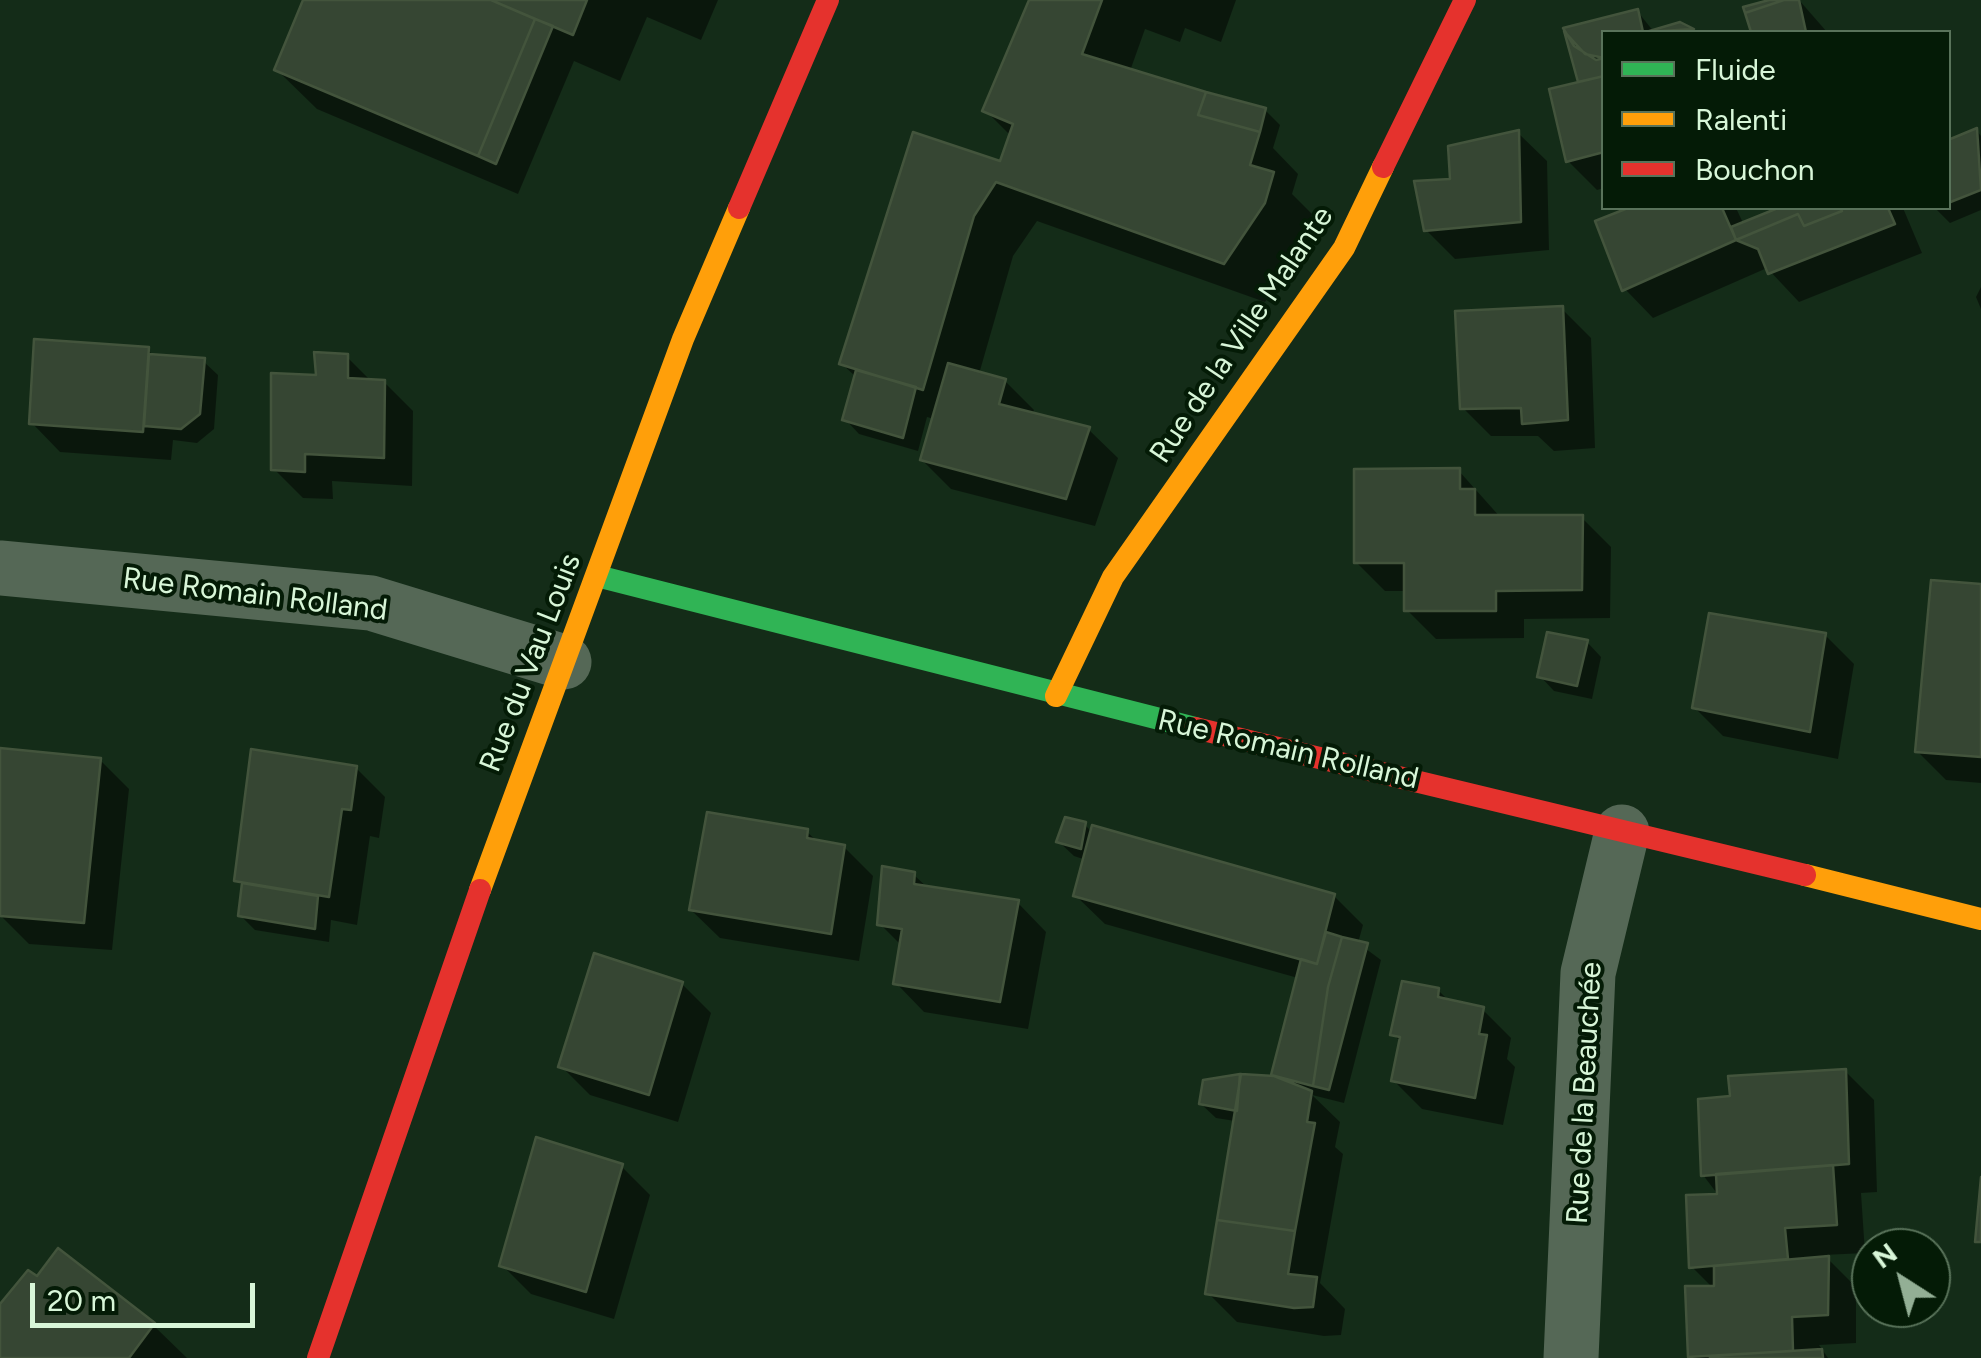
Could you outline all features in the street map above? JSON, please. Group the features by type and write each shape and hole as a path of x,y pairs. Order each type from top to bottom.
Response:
{"street":[{"name":"Rue du Vau Louis","path":"318,1358 509,805 683,339 828,0"},
{"name":"Rue de la Ville Malante","path":"1056,696 1113,577 1344,248 1465,0"},
{"name":"Rue Romain Rolland","path":"0,568 371,603 564,662"},
{"name":"Rue Romain Rolland","path":"597,576 1056,696 1505,800 1981,920"},
{"name":"Rue de la Beauchée","path":"1572,1358 1588,973 1622,832"}],"building":[{"path":"303,0 491,0 535,19 478,156 274,70"},
{"path":"491,0 587,0 573,35"},
{"path":"1029,0 1102,0 1082,54 1206,92 1198,115 1260,132 1250,165 1274,172 1265,203 1224,264 996,182 974,216 923,390 839,364 913,132 1000,161 1013,124 982,111"},
{"path":"1784,0 1745,13 1743,7"},
{"path":"1784,0 1799,0 1806,30 1750,30 1745,13"},
{"path":"1638,9 1643,30 1601,30 1601,59 1596,60 1574,46 1563,28"},
{"path":"535,19 553,26 496,164 478,156"},
{"path":"1680,22 1694,29 1678,30 1653,30"},
{"path":"1564,31 1585,54 1601,57 1601,77 1578,82"},
{"path":"1601,77 1601,153 1566,162 1549,89"},
{"path":"1206,92 1266,108 1260,132 1198,115"},
{"path":"1977,128 1981,190 1951,202 1951,139"},
{"path":"1519,130 1521,222 1424,231 1414,181 1450,179 1448,146"},
{"path":"1623,210 1723,210 1736,240 1622,291 1595,221"},
{"path":"1773,210 1842,211 1804,226 1798,214 1736,240 1731,227"},
{"path":"1889,210 1895,224 1768,274 1758,249 1736,240 1798,214 1804,226 1842,211"},
{"path":"1563,306 1568,420 1522,424 1521,408 1460,409 1455,311"},
{"path":"34,339 149,347 143,432 29,424"},
{"path":"314,352 348,354 348,378 385,380 384,458 305,454 305,472 271,470 271,373 316,375"},
{"path":"149,354 205,358 200,414 181,429 144,426"},
{"path":"948,363 1006,379 999,404 1090,427 1066,499 920,460"},
{"path":"856,370 916,387 903,438 842,420"},
{"path":"1460,468 1460,489 1475,489 1475,515 1583,515 1582,590 1496,591 1496,611 1404,611 1404,563 1354,563 1354,469"},
{"path":"1931,580 1981,584 1981,757 1915,752"},
{"path":"1709,613 1826,633 1810,732 1692,708"},
{"path":"1547,632 1588,640 1577,686 1537,677"},
{"path":"0,748 101,758 84,923 0,916"},
{"path":"251,749 357,766 351,810 342,809 329,897 234,881"},
{"path":"707,812 808,829 807,838 845,845 831,934 689,910"},
{"path":"1065,817 1086,822 1081,849 1056,842"},
{"path":"1092,825 1335,894 1317,964 1073,896"},
{"path":"882,866 915,872 914,884 1019,900 1000,1002 893,984 902,929 877,925"},
{"path":"242,883 318,896 315,929 238,916"},
{"path":"1326,932 1342,937 1328,987 1313,1086 1271,1075 1301,959 1317,964"},
{"path":"1342,937 1368,943 1329,1090 1313,1086 1328,987"},
{"path":"594,953 683,982 649,1095 558,1067"},
{"path":"1402,981 1439,988 1438,997 1484,1007 1479,1034 1487,1035 1475,1098 1391,1081 1400,1037 1390,1035"},
{"path":"1846,1069 1849,1164 1701,1176 1698,1099 1730,1096 1728,1076"},
{"path":"1240,1074 1237,1111 1199,1104 1203,1080"},
{"path":"1241,1074 1274,1076 1312,1091 1307,1122 1315,1123 1295,1231 1217,1220"},
{"path":"536,1137 623,1164 586,1292 499,1266"},
{"path":"1833,1165 1837,1225 1785,1228 1788,1259 1689,1268 1686,1195 1717,1194 1716,1174"},
{"path":"1981,1177 1981,1242 1975,1242"},
{"path":"1217,1220 1295,1231 1288,1274 1317,1277 1313,1307 1294,1308 1205,1294"},
{"path":"58,1248 155,1323 129,1358 0,1358 0,1304 28,1270 37,1276"},
{"path":"1829,1256 1828,1315 1792,1317 1793,1351 1688,1357 1685,1286 1714,1286 1714,1266"},
{"path":"1822,1349 1823,1358 1710,1358 1710,1356"}],"traffic: fast":[{"path":"597,576 1195,728"}],"traffic: slow":[{"path":"1056,696 1113,577 1344,248 1383,167"},
{"path":"480,890 683,339 739,208"},
{"path":"1805,875 1981,919"}],"traffic: jam":[{"path":"739,208 828,0"},
{"path":"1383,167 1465,0"},
{"path":"1195,728 1805,875"},
{"path":"318,1358 480,890"}]}
